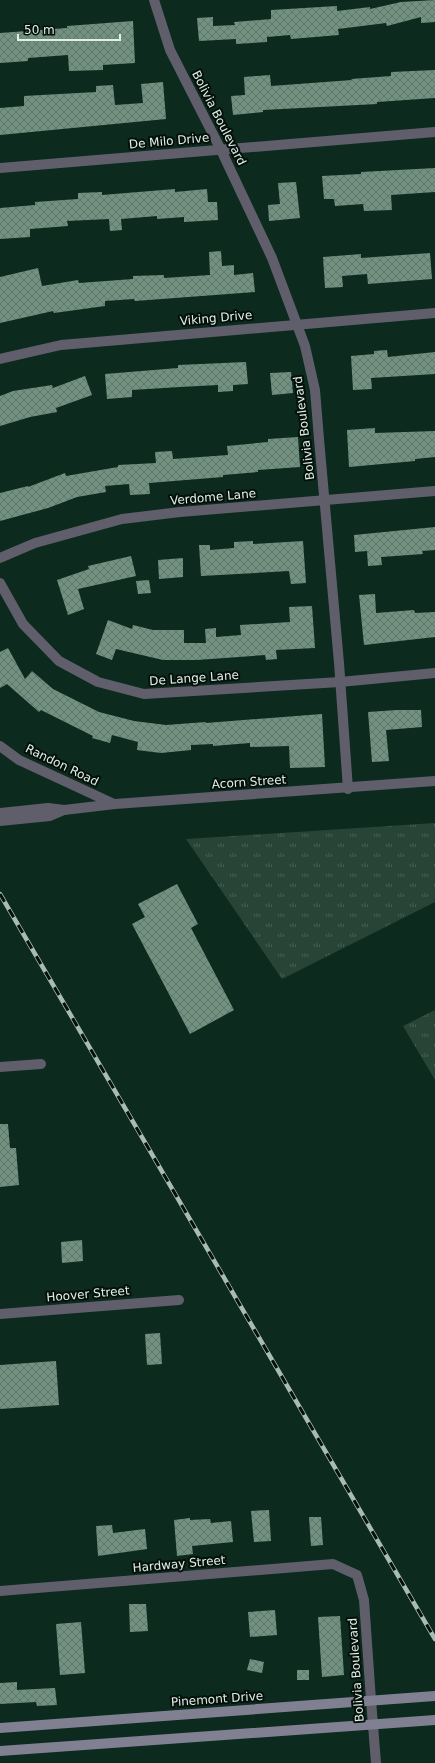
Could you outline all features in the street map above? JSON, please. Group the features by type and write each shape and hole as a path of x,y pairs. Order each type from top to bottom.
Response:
{"main road":[{"name":"Pinemont Drive","path":"0,1728 435,1696"},
{"path":"0,1751 435,1720"}],"street":[{"name":"Bolivia Boulevard","path":"154,0 170,50 221,150 272,258 305,346 315,390 348,789"},
{"name":"De Milo Drive","path":"0,168 435,132"},
{"name":"Viking Drive","path":"0,359 61,345 435,313"},
{"name":"Verdome Lane","path":"0,558 35,543 122,519 180,512 435,491"},
{"name":"De Lange Lane","path":"0,583 23,624 59,661 98,682 144,694 340,682 435,674"},
{"name":"Randon Road","path":"0,746 19,760 115,804"},
{"name":"Acorn Street","path":"0,813 48,808 64,810 115,804 348,789 435,781"},
{"name":"Acorn Street","path":"0,821 50,816 64,810"},
{"path":"0,1067 41,1064"},
{"name":"Hoover Street","path":"0,1314 179,1300"},
{"name":"Hardway Street","path":"0,1591 333,1564 357,1575"},
{"name":"Bolivia Boulevard","path":"357,1575 364,1600 376,1763"}],"green space":[{"path":"435,823 435,902 282,979 186,839"},
{"path":"435,1010 435,1080 403,1026"}],"building":[{"path":"435,0 435,22 421,23 421,17 387,26 386,23 338,29 339,35 291,39 290,35 267,37 267,42 236,44 236,39 199,41 197,18 213,17 213,26 235,25 234,22 271,19 271,10 337,6 337,11 370,7 370,9 401,2"},
{"path":"133,21 135,63 103,65 103,70 69,71 68,55 28,58 28,61 0,63 0,33"},
{"path":"435,70 435,98 377,102 377,104 263,110 263,112 233,115 231,96 245,95 244,77 270,75 271,86 391,76 391,72"},
{"path":"163,82 166,119 0,135 0,108 24,106 24,96 96,92 96,86 113,85 115,105 143,103 141,84"},
{"path":"435,168 435,192 391,195 392,210 364,211 363,204 335,206 334,199 324,199 322,176 361,174 361,172"},
{"path":"296,182 300,218 269,221 268,205 280,204 278,183"},
{"path":"175,189 175,192 207,189 208,202 217,202 218,220 184,222 184,217 157,219 157,216 121,219 122,230 110,231 109,219 67,221 68,226 30,229 30,237 0,239 0,208 35,205 35,202 78,199 78,193 102,192 102,195"},
{"path":"221,251 222,266 234,265 234,275 253,273 255,292 135,301 134,299 105,301 105,306 54,313 53,311 0,323 0,277 38,268 42,286 78,280 79,283 133,279 133,276 164,275 164,278 210,275 209,252"},
{"path":"430,253 432,279 368,284 367,274 342,276 343,287 325,288 323,257 361,254 361,258"},
{"path":"387,350 388,357 435,352 435,374 371,378 372,389 353,390 351,356 374,354 374,351"},
{"path":"246,362 248,384 233,385 233,391 218,392 218,385 132,390 132,397 107,399 105,374 178,368 178,365"},
{"path":"291,372 293,393 272,395 270,373"},
{"path":"85,376 92,395 56,408 57,412 30,417 0,426 0,396 13,391 52,385 53,388"},
{"path":"375,428 375,433 435,431 435,457 415,459 415,461 349,467 347,430"},
{"path":"298,437 300,467 258,470 258,472 223,475 223,477 149,483 150,494 130,495 129,484 105,486 106,492 77,497 48,508 0,521 0,493 28,487 65,473 66,476 118,467 118,465 156,463 155,452 172,451 173,459 228,455 227,446 268,442 268,439"},
{"path":"435,527 435,550 422,551 423,554 381,557 382,565 368,566 367,551 355,552 354,535"},
{"path":"253,541 253,544 303,541 306,583 291,584 289,571 201,576 199,545 210,545 210,550 234,548 234,542"},
{"path":"131,556 136,576 78,589 84,609 68,615 57,580 89,569 88,566"},
{"path":"183,558 183,577 159,579 158,560"},
{"path":"149,580 151,593 138,594 136,581"},
{"path":"375,594 376,613 414,610 415,613 435,612 435,637 364,645 359,595"},
{"path":"312,606 315,648 276,650 277,659 266,660 265,655 197,660 163,660 116,649 112,660 96,654 108,620 132,629 133,625 153,630 184,630 184,643 206,643 205,629 216,628 216,637 241,635 240,625 290,622 289,607"},
{"path":"8,648 25,679 32,671 53,689 99,712 134,721 166,725 322,714 325,767 290,768 289,746 250,747 250,743 213,746 213,744 191,745 191,750 161,753 137,750 138,742 112,735 110,743 92,738 93,736 41,710 39,712 7,684 0,688 0,652"},
{"path":"421,710 422,727 386,730 389,761 372,762 368,712"},
{"path":"177,884 198,924 191,928 234,1010 190,1034 132,924 145,917 138,904"},
{"path":"0,1124 8,1124 10,1148 16,1148 19,1185 0,1187"},
{"path":"82,1240 83,1261 62,1263 61,1242"},
{"path":"160,1333 162,1364 147,1365 145,1334"},
{"path":"56,1361 59,1405 0,1409 0,1365"},
{"path":"269,1510 271,1541 254,1542 251,1511"},
{"path":"309,1517 321,1517 323,1545 311,1546"},
{"path":"190,1518 190,1520 210,1519 211,1523 231,1521 233,1542 192,1546 193,1554 177,1556 174,1520"},
{"path":"112,1525 113,1533 145,1529 147,1549 98,1556 96,1526"},
{"path":"129,1604 146,1604 148,1631 130,1632"},
{"path":"275,1610 277,1635 250,1637 248,1612"},
{"path":"340,1616 344,1675 322,1677 318,1617"},
{"path":"81,1622 85,1673 60,1675 56,1624"},
{"path":"250,1659 264,1662 262,1673 247,1670"},
{"path":"297,1670 309,1670 309,1680 297,1680"},
{"path":"17,1682 17,1690 55,1688 57,1705 37,1706 36,1702 0,1704 0,1683"}],"railway":[{"path":"0,894 435,1639"}]}
